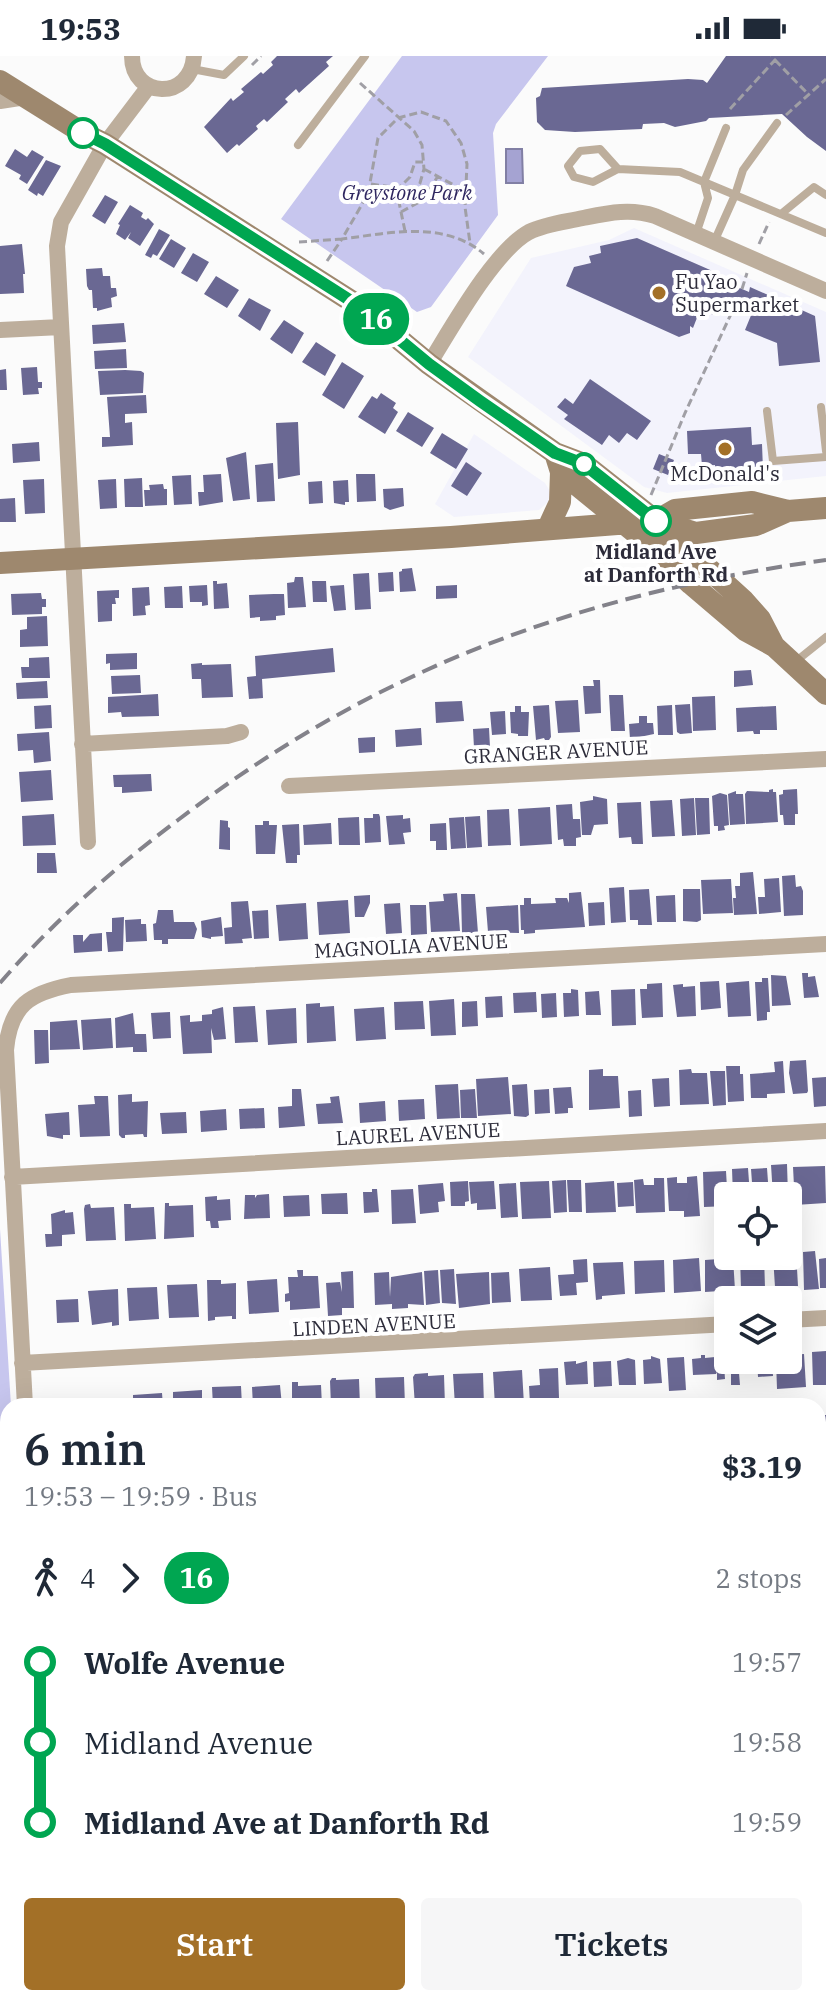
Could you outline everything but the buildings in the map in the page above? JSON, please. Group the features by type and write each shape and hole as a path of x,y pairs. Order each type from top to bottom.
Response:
{"main road":[{"path":"0,81 359,306 429,364 558,462 691,584 745,630 774,646 826,694"},
{"path":"558,462 584,464 656,521 744,601 760,619 774,646"},
{"path":"548,528 560,502 558,462"},
{"path":"0,563 435,538 656,521 696,533 756,525 788,511 826,508"}],"street":[{"path":"132,56 135,72 149,86 159,89 179,85 193,62"},
{"path":"88,842 57,246 61,222 105,144 149,86"},
{"path":"0,101 26,97"},
{"path":"429,364 513,243 536,229 615,211 652,215 826,291"},
{"path":"0,330 61,327"},
{"path":"82,744 227,736 241,732"},
{"name":"GRANGER AVENUE","path":"289,786 826,764"},
{"name":"MAGNOLIA AVENUE","path":"12,1177 6,1050 11,1021 34,995 71,985 826,944"},
{"name":"LAUREL AVENUE","path":"12,1177 826,1131"},
{"path":"12,1177 24,1398"},
{"path":"802,1319 826,1318"},
{"name":"LINDEN AVENUE","path":"22,1363 714,1325"}],"lane":[{"path":"193,62 224,75 244,56"},
{"path":"298,145 365,56"},
{"path":"714,242 743,170 777,123"},
{"path":"696,234 708,198 704,182 726,128"},
{"path":"618,169 600,149 580,151 568,166 574,177 593,182 618,169 680,172 826,233"},
{"path":"781,214 814,187 826,195"},
{"path":"767,411 773,461 826,454 821,407"},
{"path":"794,663 826,637"}],"path":[{"path":"730,109 773,58 808,94"},
{"path":"351,74 419,137 424,169 416,189 398,200"},
{"path":"777,123 826,79"},
{"path":"327,261 364,202 371,184 378,138 398,118 421,112 435,115 450,124 460,139 466,158 465,191 470,243"},
{"path":"371,184 396,188 410,177 415,162 425,161"},
{"path":"424,169 465,191"},
{"path":"401,212 423,200 438,176"},
{"path":"396,188 405,231"},
{"path":"299,242 405,231 437,234 470,243 496,265"},
{"path":"650,498 737,301"}],"shaded area":[{"path":"506,149 522,149 523,183 506,183"},
{"path":"634,228 826,312 826,476 667,493 644,487 468,357 531,258 609,240"},
{"path":"474,434 545,483 551,493 548,502 539,510 454,517 435,504"}],"green space":[{"name":"Greystone Park","path":"402,56 548,56 496,124 493,133 498,215 431,307 417,312 281,219"},
{"path":"0,1229 11,1398 0,1398"}],"railway":[{"path":"0,983 85,897 178,820 253,767 328,720 405,680 484,646 565,617 735,575 826,560"}],"bus line":[{"name":"16","path":"83,133 359,306 480,401 555,453 584,464 656,521"}],"place":[{"name":"Fu Yao Supermarket","path":"659,293"},
{"name":"McDonald's","path":"725,449"},
{"name":"Midland Ave at Danforth Rd","path":"656,521"}]}
